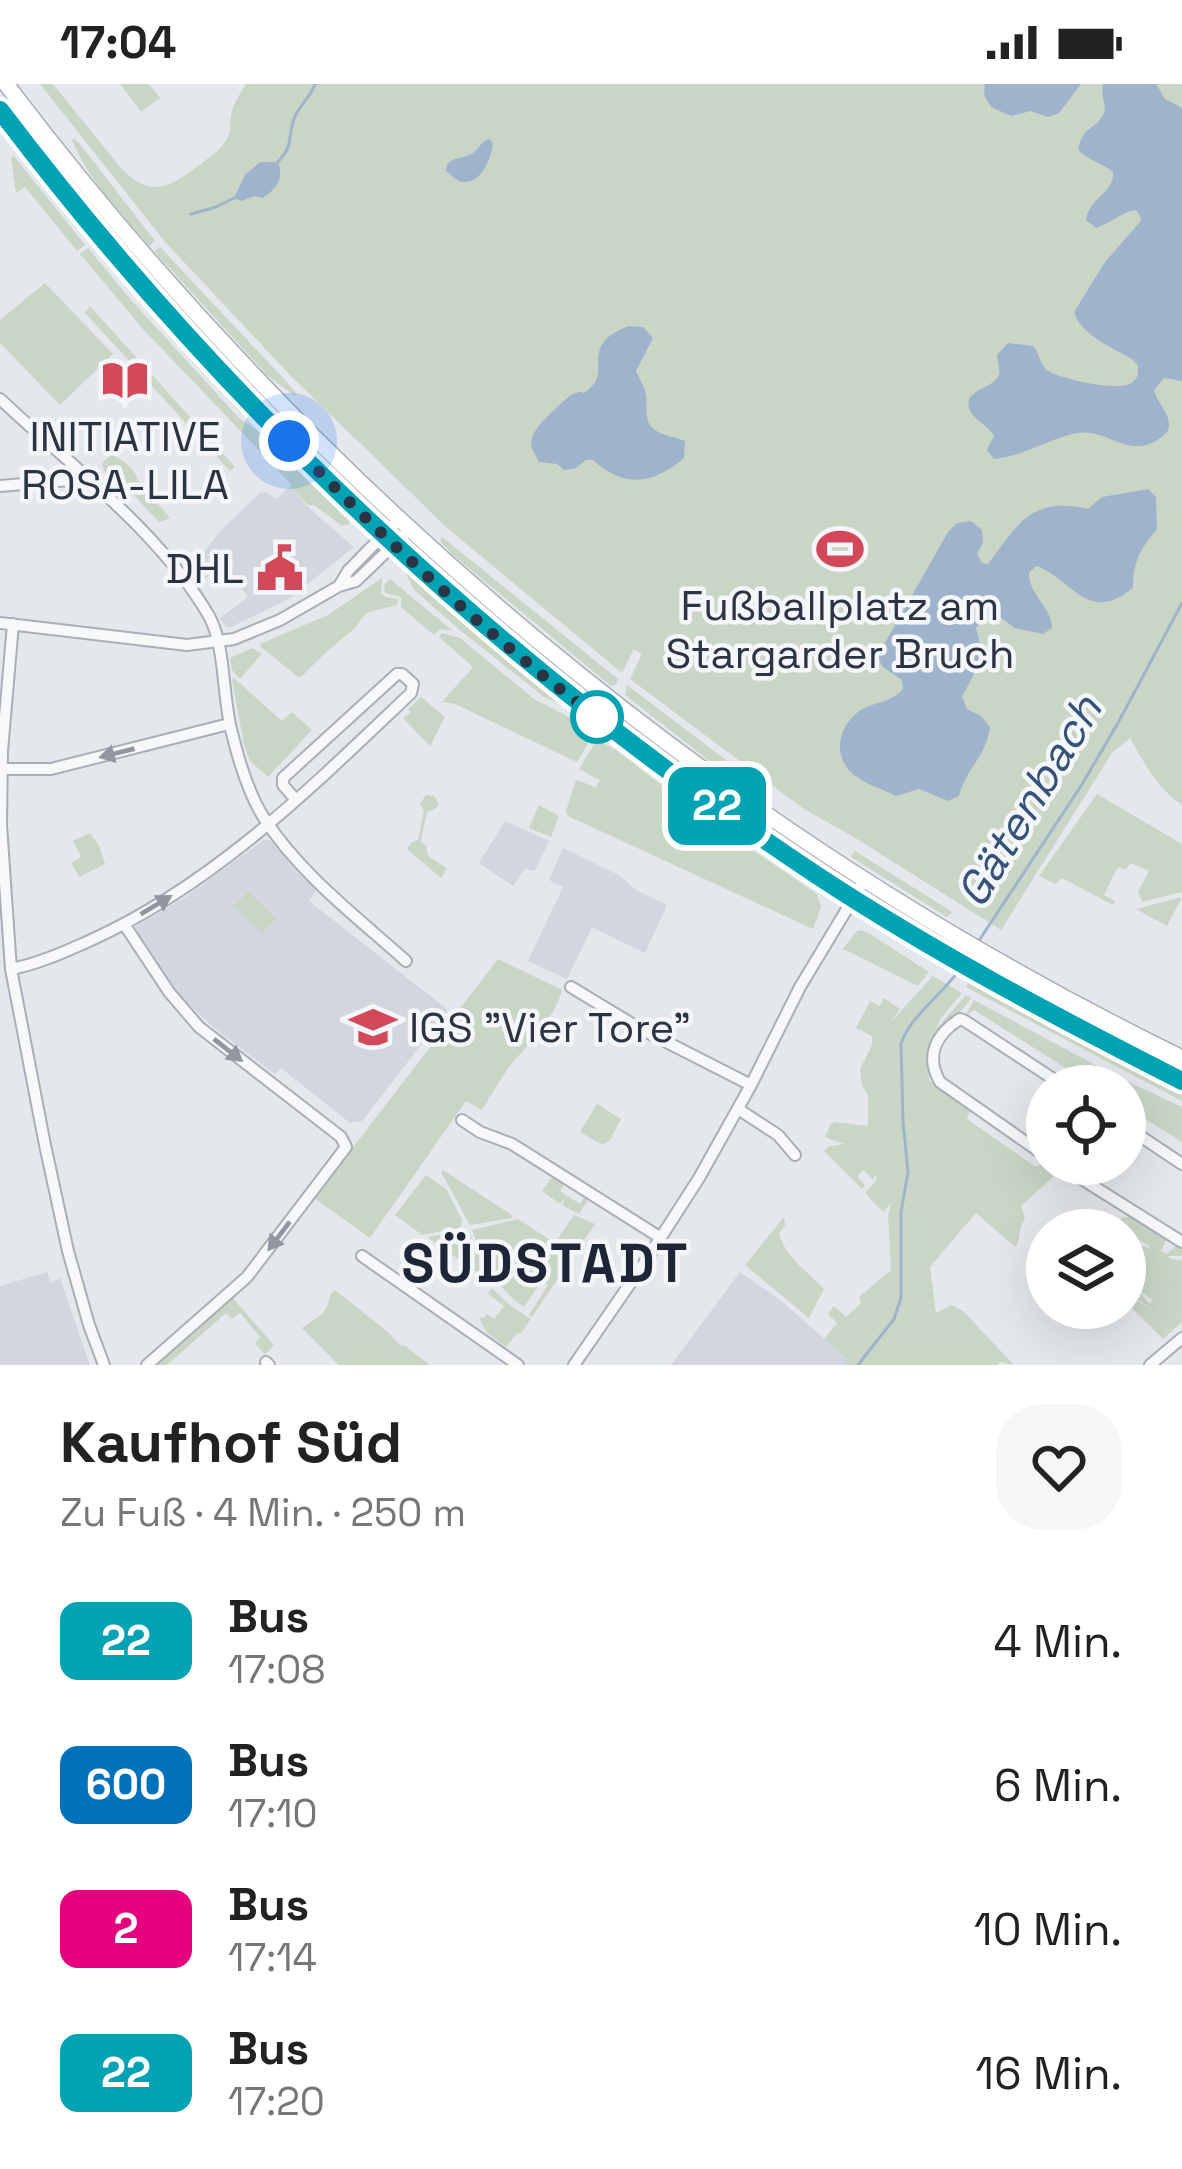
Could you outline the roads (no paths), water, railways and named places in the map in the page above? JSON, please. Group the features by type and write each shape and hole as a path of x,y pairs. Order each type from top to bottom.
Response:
{"main road":[{"path":"6,84 196,317 403,525 518,626 612,702 865,879 1070,1002 1182,1058"},
{"path":"0,110 157,302 225,376 448,595 603,722 853,898 1063,1021 1182,1081"}],"street":[{"path":"0,399 84,473 177,568 209,616 230,724 248,785 268,824 312,876 406,961"},
{"path":"0,486 70,480 84,473"},
{"path":"104,1365 68,1251 11,969 2,825 7,623 188,645 234,639 280,620 339,586 348,571 403,525"},
{"path":"11,969 65,952 124,924 192,881 296,800 411,693 413,684 398,674 283,778 296,800"},
{"path":"344,722 361,740"},
{"path":"2,769 51,769 230,724"},
{"path":"574,1365 661,1238 865,879"},
{"path":"124,924 199,1027 344,1142 344,1152 251,1272 151,1362"},
{"path":"571,987 637,1027 751,1084"},
{"path":"1026,1142 940,1082 932,1064 933,1048 960,1019 1032,1065"},
{"path":"737,1109 778,1135 795,1155"},
{"path":"462,1120 512,1144 661,1238"},
{"path":"1146,1140 1182,1164"},
{"path":"1091,1185 1182,1242"},
{"path":"362,1256 518,1365"},
{"path":"1150,1365 1182,1338"}],"water":[{"path":"985,84 1081,84 1059,113 1048,117 1031,111 1011,116 991,107 984,95"},
{"path":"1103,84 1156,84 1165,99 1182,108 1182,381 1164,378 1154,390 1169,424 1163,436 1148,445 1077,433 994,459 987,450 994,436 973,415 969,401 996,379 997,355 1008,343 1033,346 1047,370 1076,380 1124,385 1138,376 1133,360 1090,334 1074,312 1105,262 1141,218 1136,210 1131,211 1096,228 1086,220 1113,172 1078,149 1083,136 1103,115"},
{"path":"489,139 491,155 476,178 461,182 446,171 447,164 473,153"},
{"path":"260,162 278,162 280,179 275,187 263,198 234,198 245,175"},
{"path":"629,326 643,327 653,338 636,371 645,391 649,422 658,432 685,441 684,458 661,474 638,480 616,475 593,460 564,470 539,462 531,446 535,430 570,396 591,387 600,349 614,333"},
{"path":"1148,489 1156,497 1157,529 1139,557 1133,588 1118,598 1093,601 1037,566 1029,572 1030,580 1052,628 1043,634 1015,628 998,616 981,621 976,629 977,664 962,696 967,709 990,727 985,747 959,796 948,801 919,789 896,796 853,774 842,758 843,731 861,710 903,689 902,680 877,657 957,523 971,521 982,530 983,543 977,554 988,564 1018,526 1039,510 1053,506 1088,509 1102,497"}],"waterway":[{"path":"278,162 288,147 295,117 315,84"},
{"path":"191,214 234,198"},
{"name":"Gätenbach","path":"978,942 1081,786 1182,603"},
{"name":"Gätenbach","path":"858,1365 894,1319 901,1298 901,1212 908,1172 901,1044 911,1025 959,970"}],"place":[{"name":"INITIATIVE ROSA-LILA","path":"125,380"},
{"name":"Fußballplatz am Stargarder Bruch","path":"840,549"},
{"name":"DHL","path":"280,568"},
{"name":"IGS \"Vier Tore\"","path":"373,1027"}],"district":[{"name":"SÜDSTADT","path":"546,1263"}]}
